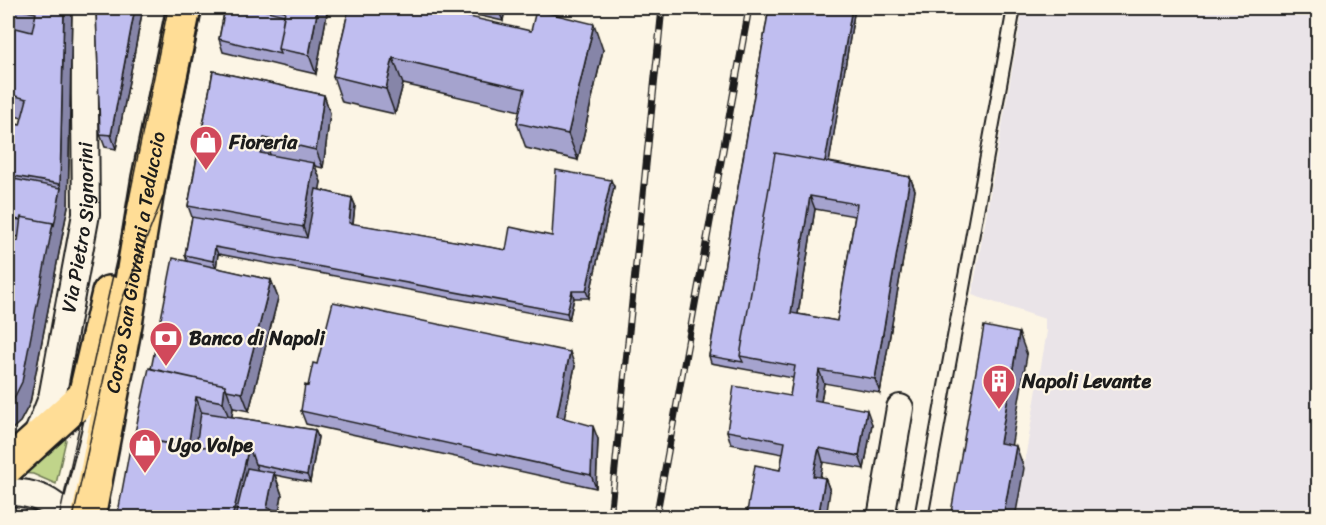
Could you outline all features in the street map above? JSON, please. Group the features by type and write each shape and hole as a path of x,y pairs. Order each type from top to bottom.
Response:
{"main road":[{"name":"Corso San Giovanni a Teduccio","path":"88,518 149,178 184,8"},
{"path":"8,466 82,400 88,387 121,244 149,178"}],"street":[{"name":"Via Pietro Signorini","path":"35,441 52,398 86,214 84,8"},
{"path":"881,518 900,408"},
{"path":"8,492 39,497 55,505 67,517"}],"lane":[{"path":"921,518 1014,8"},
{"path":"67,517 83,444 105,372 120,305 135,264"},
{"path":"83,444 88,387"}],"shaded area":[{"path":"1023,8 1318,8 1318,517 1015,517 1047,331 1045,330 1045,319 972,295"}],"green space":[{"path":"64,437 66,440 56,484 33,474 20,473"}],"building":[{"path":"12,8 64,8 60,184 8,175 8,122 20,125 27,99 8,94 8,26 32,32 36,13"},
{"path":"96,8 135,8 111,135 100,134"},
{"path":"225,8 255,8 284,15 278,49 280,54 219,39"},
{"path":"271,8 318,8 309,55 278,49 285,11"},
{"path":"349,8 430,8 531,31 536,10 594,24 568,134 517,123 525,89 393,58 386,89 333,76"},
{"path":"474,8 501,8 500,14"},
{"path":"769,8 852,8 825,162 775,153 740,356 743,362 709,356"},
{"path":"213,71 324,95 316,150 264,138 260,153 314,163 303,227 188,206"},
{"path":"775,153 910,177 875,379 819,370 814,400 867,410 859,456 819,448 813,476 825,478 818,518 746,518 755,465 780,470 785,442 727,431 734,386 790,396 795,366 740,356","holes":["810,196 857,204 837,321 791,313"]},
{"path":"556,170 611,180 586,291 572,291 567,313 215,247 213,261 185,255 192,217 307,238 316,189 352,198 349,223 506,250 510,227 552,236"},
{"path":"8,178 61,188 54,226 53,223 21,217 20,220 8,218"},
{"path":"21,217 53,223 22,382 13,400 8,404 8,239 18,241"},
{"path":"173,258 271,280 242,393 227,390 225,385 151,369"},
{"path":"333,302 570,352 557,416 593,426 591,475 301,411 305,385 308,386 313,363 317,364"},
{"name":"Napoli Levante","path":"984,326 1019,333 1000,443 1016,446 1003,518 950,518"},
{"path":"149,368 225,385 223,402 196,397 188,447 134,437"},
{"path":"201,412 315,430 307,475 255,464 249,446 196,447"},
{"path":"132,437 186,447 249,446 232,518 117,518"},
{"path":"247,468 274,473 267,508 296,515 296,518 235,518"}],"tram line":[{"path":"59,518 119,248 168,8"},
{"path":"73,518 120,305 165,192 203,8"}],"railway":[{"path":"610,518 662,8"},
{"path":"656,518 749,8"}],"place":[{"name":"Fioreria","path":"206,171"},
{"name":"Banco di Napoli","path":"166,367"},
{"name":"Napoli Levante","path":"999,410"},
{"name":"Ugo Volpe","path":"145,474"}]}
